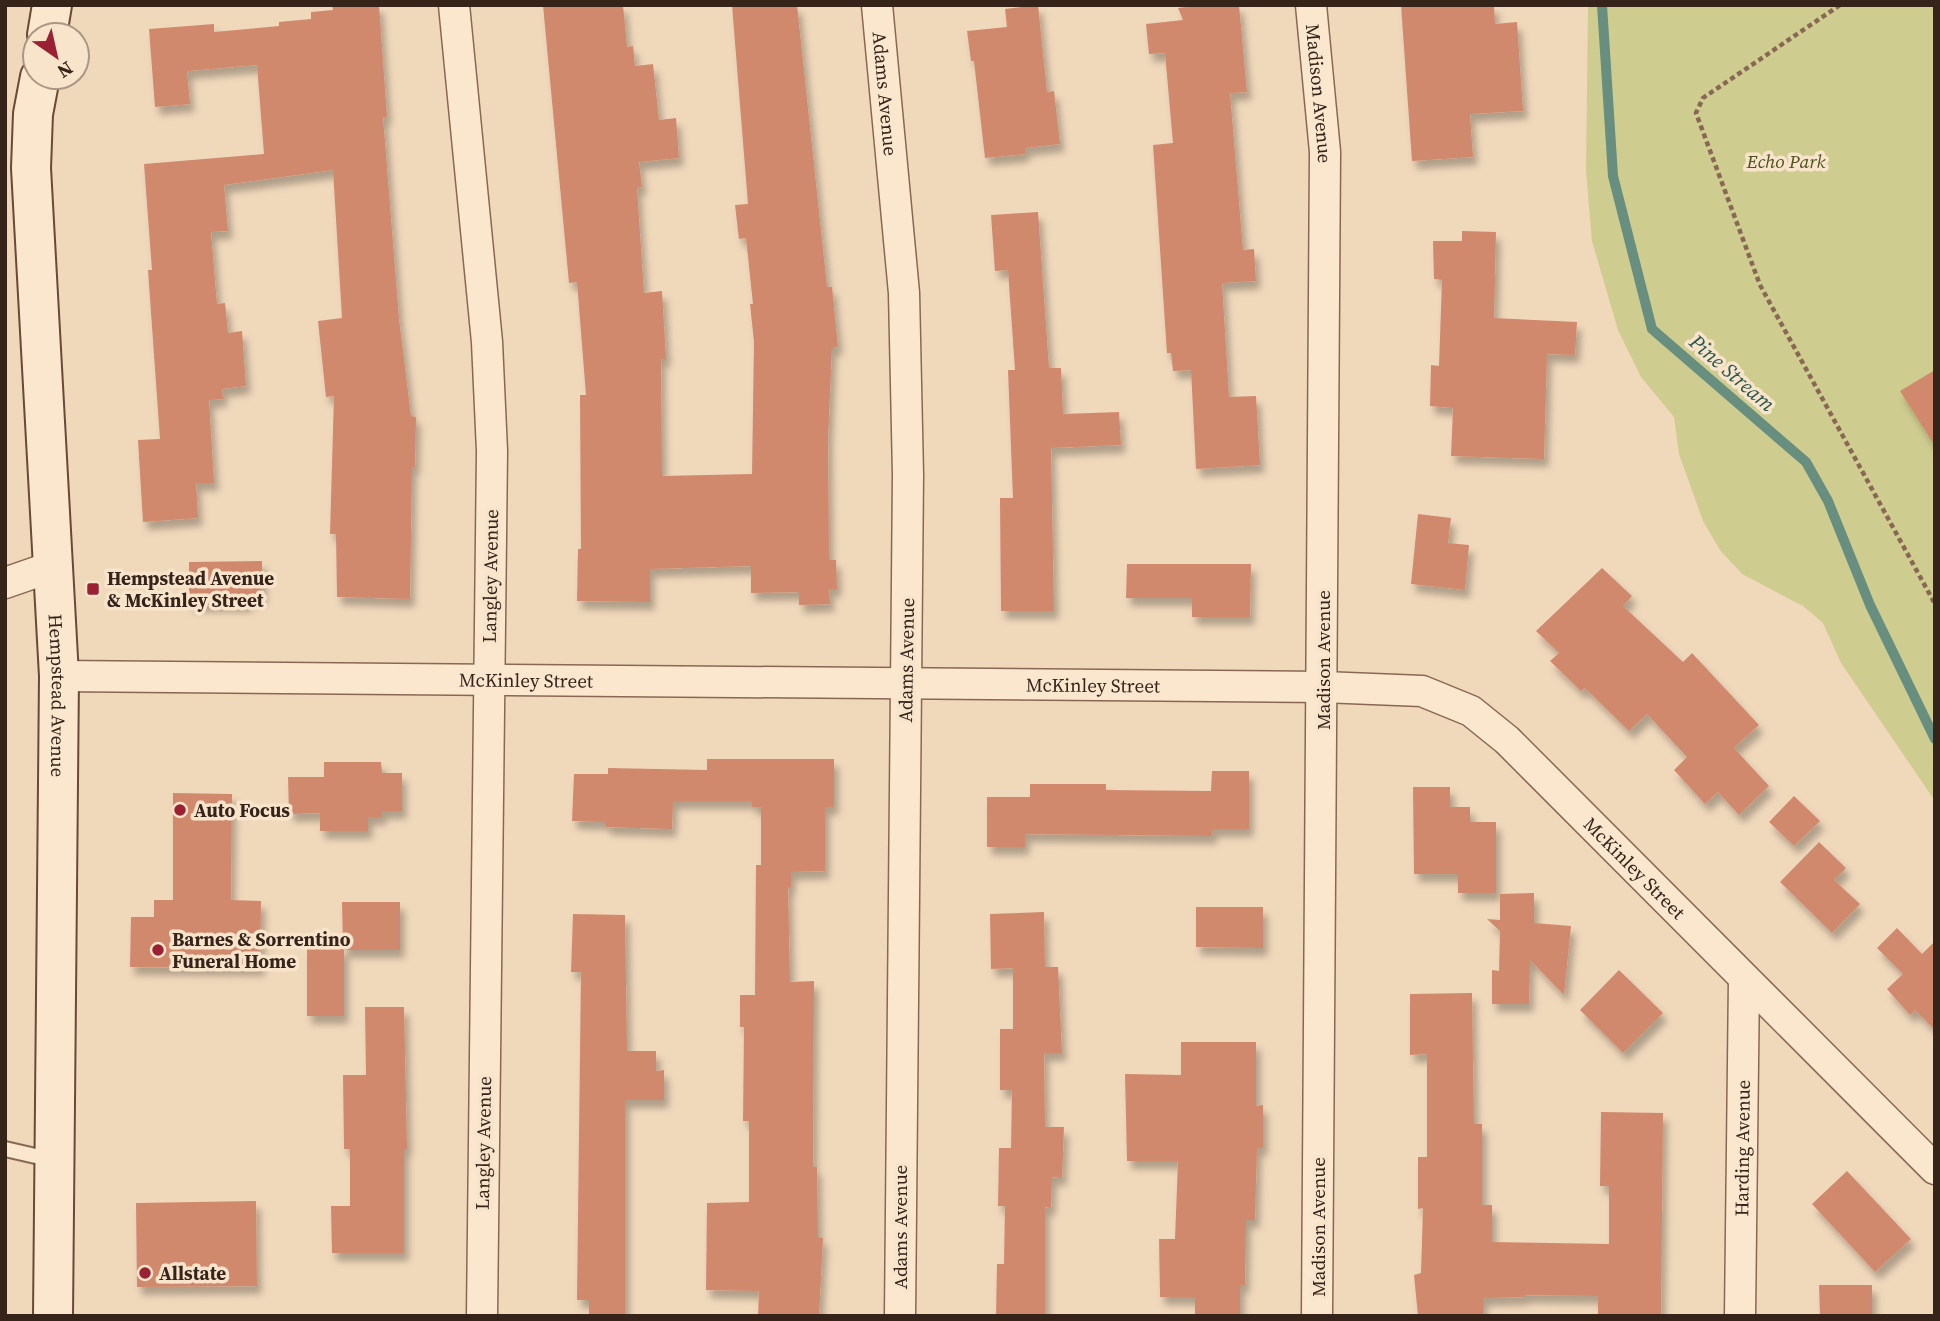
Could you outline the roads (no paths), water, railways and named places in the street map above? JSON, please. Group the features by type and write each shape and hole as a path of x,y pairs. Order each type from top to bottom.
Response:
{"main road":[{"name":"Hempstead Avenue","path":"37,91 33,114 31,168 59,676 53,1316"}],"street":[{"name":"Langley Avenue","path":"454,5 488,355 492,451 482,1316"},
{"name":"Adams Avenue","path":"877,5 904,293 908,475 900,1316"},
{"name":"Madison Avenue","path":"1311,5 1325,152 1317,1316"},
{"path":"5,583 54,566"},
{"name":"McKinley Street","path":"59,676 1323,687 1422,691 1471,711 1507,740 1935,1169"},
{"name":"Harding Avenue","path":"1740,1316 1744,979"}],"lane":[{"path":"5,1149 54,1160"}],"waterway":[{"name":"Pine Stream","path":"1602,5 1613,176 1652,329 1806,462 1828,501 1870,605 1935,739"}],"place":[{"name":"Hempstead Avenue & McKinley Street","path":"93,589"},
{"name":"Auto Focus","path":"180,810"},
{"name":"Barnes & Sorrentino Funeral Home","path":"158,950"},
{"name":"Allstate","path":"145,1273"}],"park label":[{"name":"Echo Park","path":"1786,161"}]}
